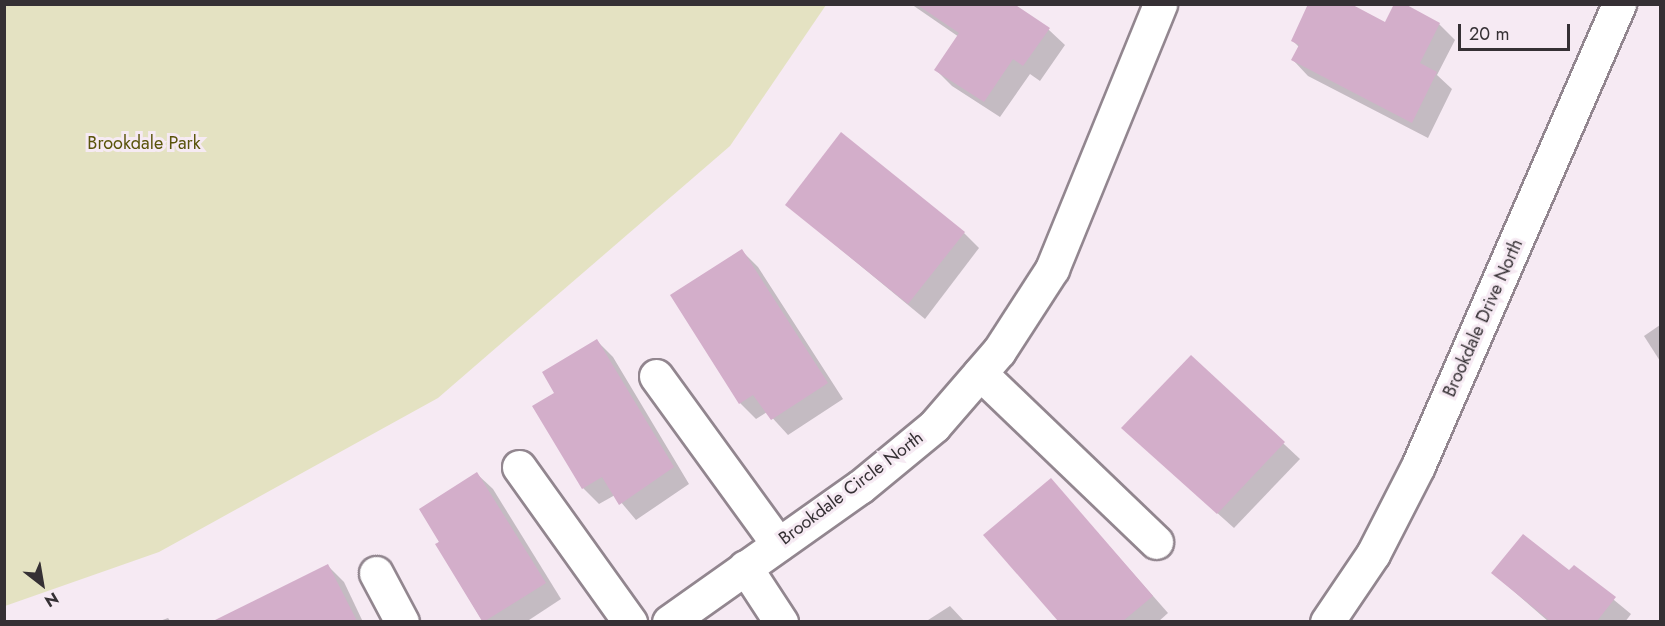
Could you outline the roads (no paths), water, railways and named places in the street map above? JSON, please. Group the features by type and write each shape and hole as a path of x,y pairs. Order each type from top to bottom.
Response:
{"street":[{"name":"Brookdale Circle North","path":"669,621 860,487 934,426 999,351 1052,269 1160,4"},
{"name":"Brookdale Drive North","path":"1327,621 1373,554 1418,466 1619,4"},
{"path":"980,373 1156,542"},
{"path":"656,376 778,544"},
{"path":"519,467 630,621"},
{"path":"746,567 781,621"},
{"path":"375,573 402,621"}],"park label":[{"name":"Brookdale Park","path":"144,143"}]}
